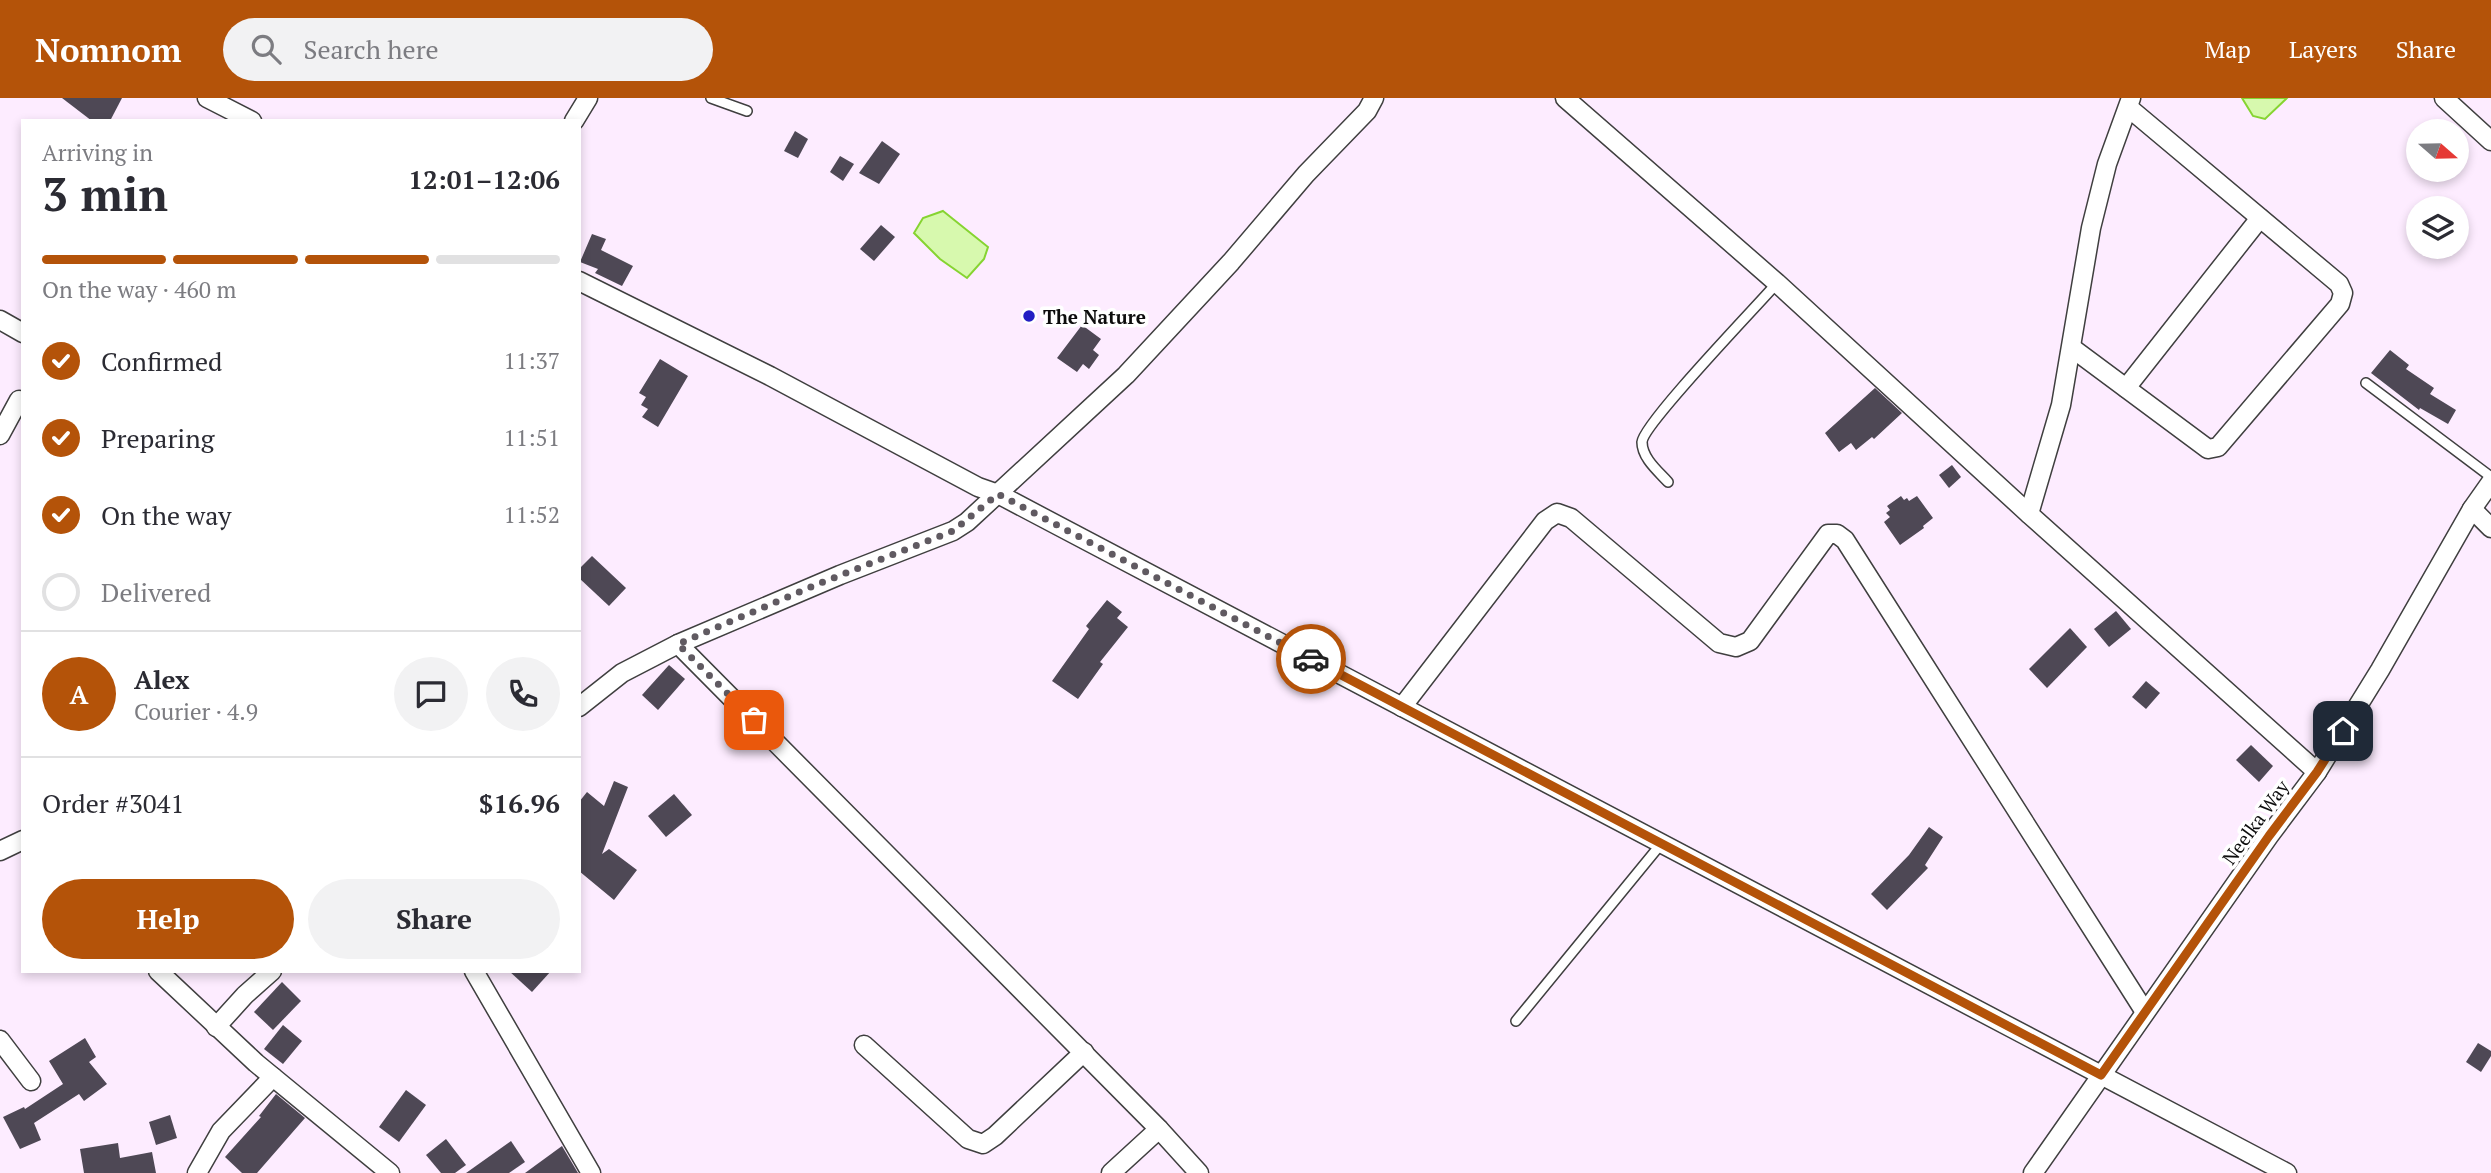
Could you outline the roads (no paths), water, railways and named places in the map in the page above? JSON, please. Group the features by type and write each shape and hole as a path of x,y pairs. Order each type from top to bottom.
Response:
{"street":[{"path":"207,98 248,119"},
{"path":"575,119 588,98"},
{"path":"581,705 621,673 678,644 818,584 953,531 998,494 1126,375 1231,262 1306,174 1367,111 1374,98"},
{"path":"1565,98 1777,283 2317,772"},
{"path":"2444,98 2491,141"},
{"path":"2029,514 2061,405 2091,228 2107,164 2130,103 2259,218 2339,284 2343,293 2340,304 2214,449 2208,449 2072,348"},
{"path":"2126,388 2259,218"},
{"path":"581,282 770,376 978,487 998,494 2287,1173"},
{"path":"0,320 21,332"},
{"path":"0,435 21,404"},
{"name":"Neelka Way","path":"2033,1173 2317,772 2491,480"},
{"path":"2472,509 2491,528"},
{"path":"1402,707 1545,521 1558,513 1571,518 1719,643 1736,647 1750,641 1828,534 1837,534 1845,540 2145,1012"},
{"path":"678,644 1084,1052 1199,1173"},
{"path":"0,852 21,841"},
{"path":"160,973 273,1077 390,1173"},
{"path":"216,1027 270,973"},
{"path":"475,973 591,1173"},
{"path":"0,1040 31,1081"},
{"path":"864,1045 968,1139 983,1144 995,1136 1084,1052"},
{"path":"198,1173 220,1131 273,1077"},
{"path":"1111,1173 1159,1129"}],"lane":[{"path":"711,98 747,111"},
{"path":"1668,482 1646,457 1642,442 1646,431 1680,389 1777,283"},
{"path":"2366,383 2491,480"},
{"path":"1517,1021 1661,844"}],"place":[{"name":"The Nature","path":"1029,316"}]}
